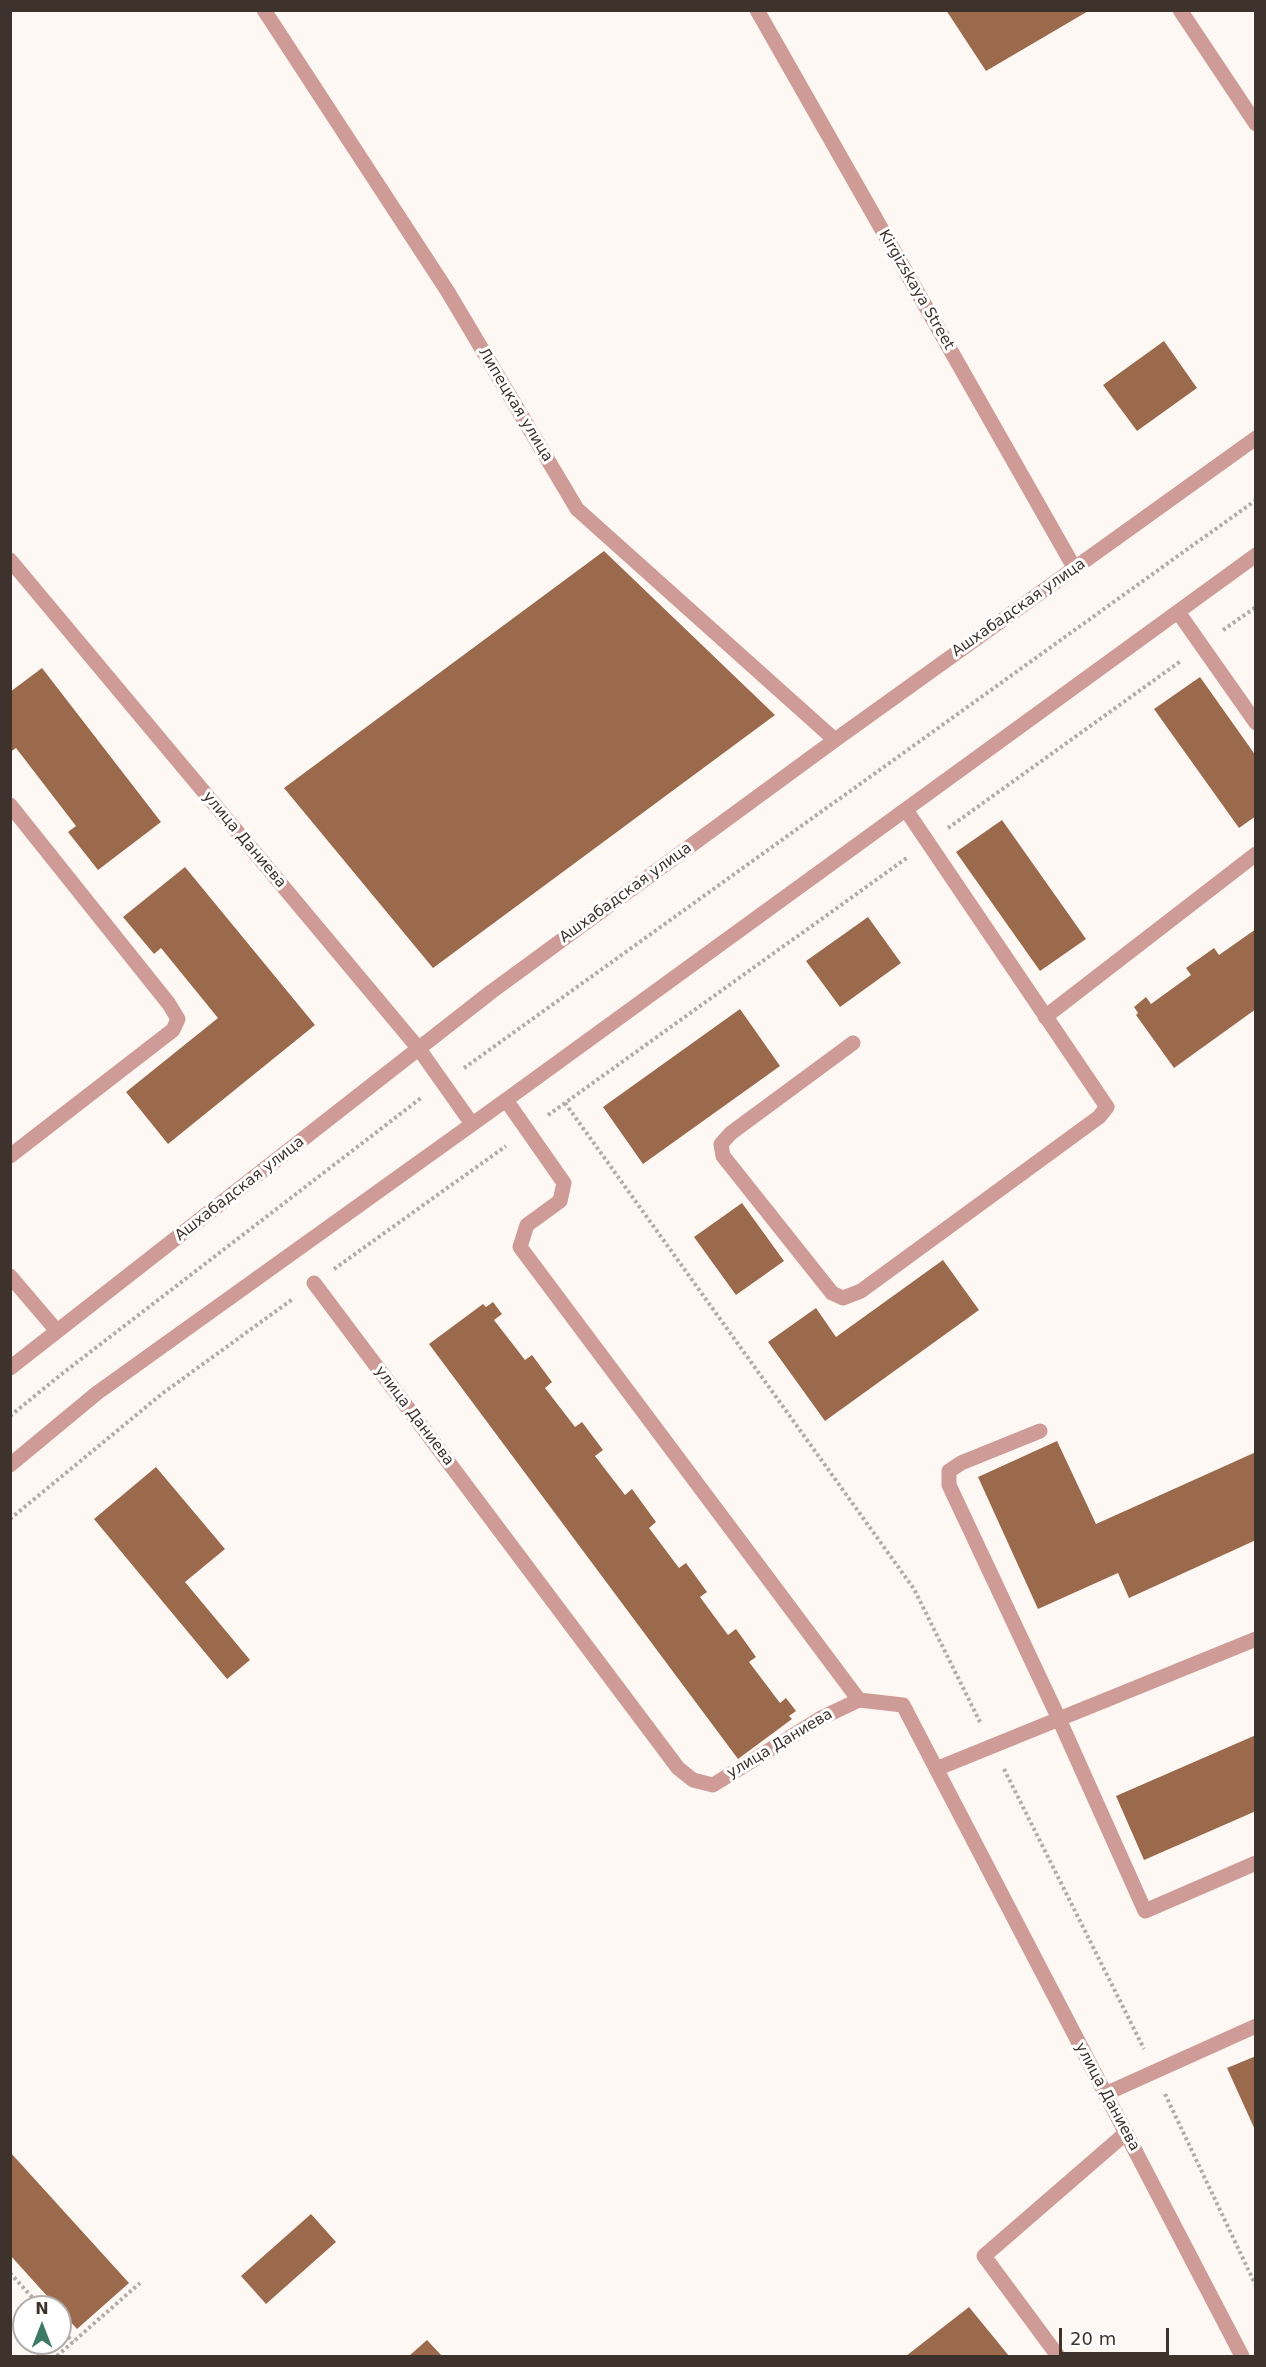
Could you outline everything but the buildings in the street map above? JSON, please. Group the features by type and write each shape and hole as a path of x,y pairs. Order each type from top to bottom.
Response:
{"street":[{"name":"Липецкая улица","path":"264,10 448,292 577,510 835,740"},
{"name":"Kirgizskaya Street","path":"757,10 1075,569"},
{"path":"1180,10 1256,124"},
{"name":"Ашхабадская улица","path":"10,1368 501,985 835,740 1256,438"},
{"path":"10,1465 97,1393 506,1100 1256,555"},
{"name":"улица Даниева","path":"10,560 419,1049 472,1124"},
{"path":"1178,612 1256,723"},
{"path":"10,805 169,1004 178,1020 173,1030 10,1156"},
{"path":"853,1043 731,1133 721,1144 723,1156 824,1284 832,1293 843,1298 861,1291 1099,1117 1107,1107 906,810"},
{"path":"1045,1017 1256,854"},
{"path":"506,1100 564,1183 560,1202 527,1225 520,1246 859,1700"},
{"path":"10,1276 57,1331"},
{"name":"улица Даниева","path":"314,1283 678,1768 693,1780 713,1785 821,1718 859,1700 903,1705 1242,2356"},
{"path":"1040,1431 961,1462 949,1471 949,1485 1059,1719 1145,1911 1256,1863"},
{"path":"936,1769 1256,1638"},
{"path":"1105,2094 1256,2026"},
{"path":"1058,2356 984,2256 1126,2133"}],"path":[{"path":"10,1416 443,1083 1256,500"},
{"path":"10,1519 163,1393 1256,608"},
{"path":"565,1103 914,1588 1155,2071 1256,2286"},
{"path":"10,2273 30,2295"},
{"path":"57,2356 140,2283"}]}
